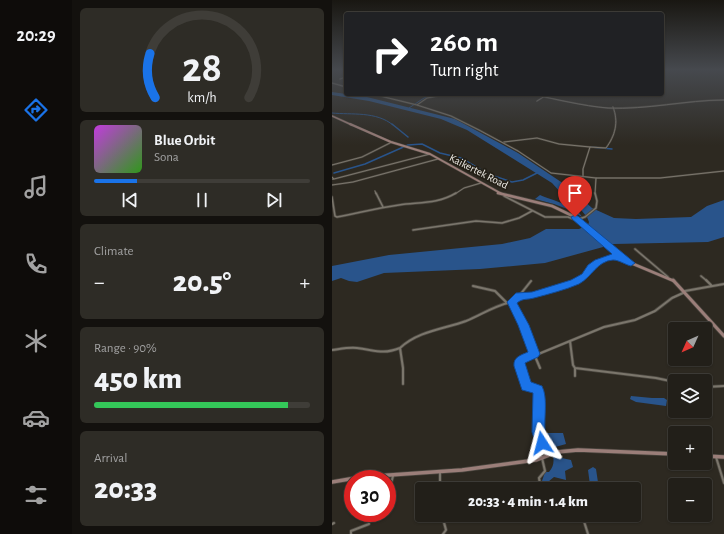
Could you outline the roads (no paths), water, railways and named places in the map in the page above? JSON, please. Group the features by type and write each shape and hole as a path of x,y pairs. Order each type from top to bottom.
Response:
{"main road":[{"name":"Kaikertek Road","path":"332,116 392,142 430,154 499,193 552,206 575,217 631,263 668,277 684,292 724,336"},
{"path":"396,474 440,472 528,461 547,455 578,450 668,454"},
{"path":"712,457 724,457"},
{"path":"332,482 344,480"}],"street":[{"path":"380,96 416,105 454,118 502,143 551,173 596,178 654,179 697,176 724,171"},
{"path":"416,105 420,100 442,96"},
{"path":"537,101 544,96 594,106 613,107 663,106 703,100 724,100"},
{"path":"502,143 537,138 559,144 590,148 606,148 613,139 616,125 613,107"},
{"path":"332,165 362,157 392,142"},
{"path":"583,177 581,170 589,155 590,148"},
{"path":"332,177 333,179 430,154"},
{"path":"332,185 353,182 438,159"},
{"path":"499,193 546,217 568,217 574,220 585,217 596,208 596,178"},
{"path":"332,216 335,215 336,217 340,217 383,207 409,203 428,203 450,196 464,188 481,183"},
{"path":"375,191 383,207"},
{"path":"332,198 335,215"},
{"path":"413,230 476,221 502,223 519,218 533,211"},
{"path":"635,249 668,277"},
{"path":"519,296 532,295 574,282 585,276 598,262 615,257 631,263"},
{"path":"701,276 711,285"},
{"path":"332,350 352,348 374,353 392,352 400,348 403,344 422,335 462,323 507,302 512,302 531,281"},
{"path":"547,455 539,432 538,389 526,387 519,362 521,360 604,327 635,320 684,292 711,285 724,284"},
{"path":"473,286 495,291 507,302"},
{"path":"512,302 524,325 540,368"},
{"path":"570,340 575,376"},
{"path":"400,348 403,368 403,384"},
{"path":"575,368 668,381"},
{"path":"712,387 724,386"},
{"path":"540,482 539,478 545,472 542,457"},
{"path":"716,457 724,484"},
{"path":"440,472 440,482"},
{"path":"351,534 351,531 369,524 369,522"},
{"path":"443,534 446,530 444,522"},
{"path":"584,522 588,534"}],"water":[{"path":"332,95 367,97 455,119 518,153 570,188 592,208 614,218 636,219 691,217 707,206 724,200 724,237 708,242 614,244 545,263 480,269 384,273 357,282 341,278 332,281 332,266 389,255 502,244 530,238 546,229 579,229 588,225 589,222 587,217 571,198 563,195 552,183 467,130 441,119 369,101"},
{"path":"540,195 575,210 582,217 570,210 535,199"},
{"path":"631,396 664,398 667,400 666,406 636,402 630,399"},
{"path":"544,433 563,433 566,444 548,449 543,439"},
{"path":"556,454 557,457 571,460 573,467 565,471 566,480 554,477 548,482 542,482 545,472 549,472 552,468 554,460 553,455"},
{"path":"593,467 596,469 598,482 590,482 588,470"}],"waterway":[{"path":"409,108 424,98 435,96"},
{"path":"332,113 364,114 379,118 393,125"},
{"path":"392,124 408,137"},
{"path":"334,173 365,164 408,145 422,144 440,153 461,158 488,174 512,182 523,180 539,172"},
{"path":"591,147 612,149"}]}
